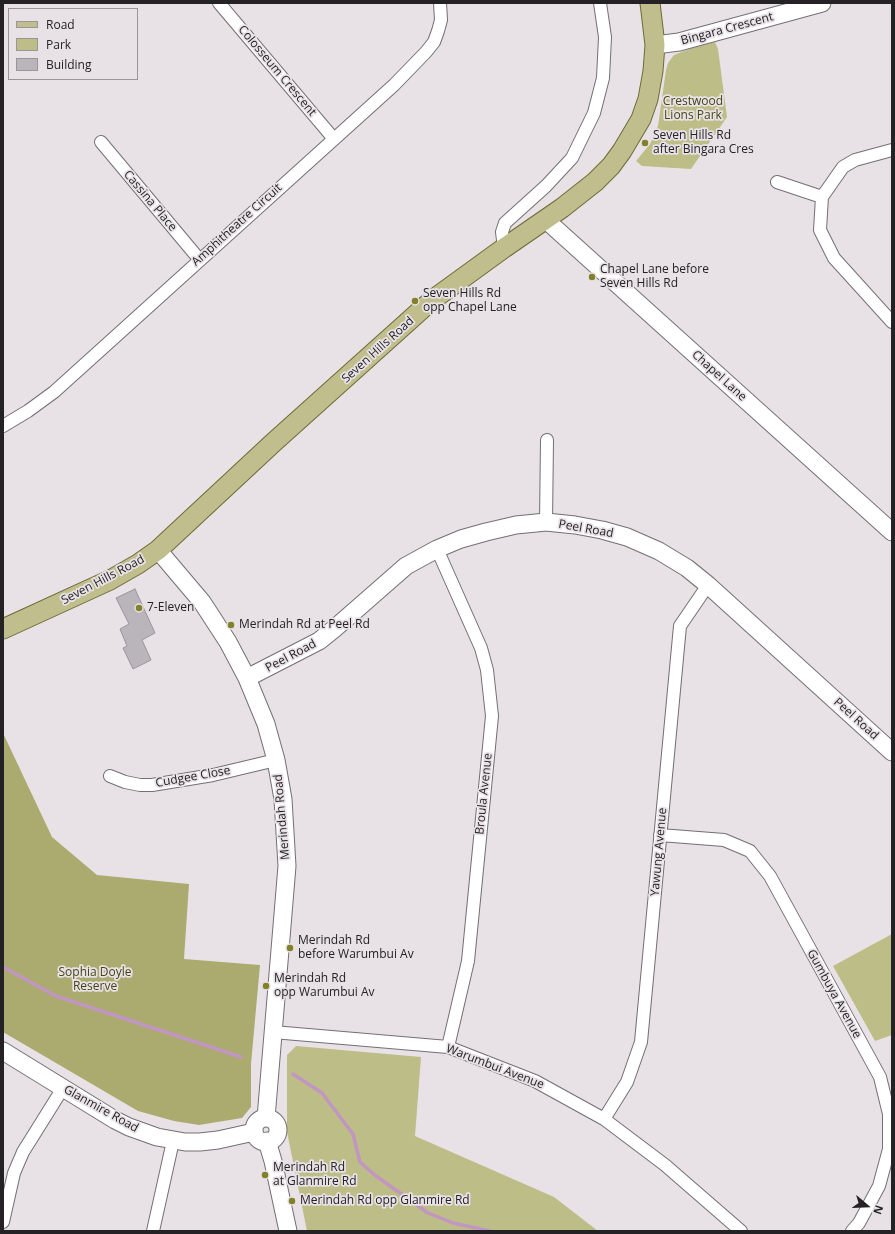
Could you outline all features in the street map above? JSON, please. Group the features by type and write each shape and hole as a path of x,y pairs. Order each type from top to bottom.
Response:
{"main road":[{"name":"Seven Hills Road","path":"3,629 110,580 138,564 158,550 274,442 431,302 504,248 546,220 595,182 611,166 622,151 641,119 648,99 654,67 655,45 650,3"}],"street":[{"name":"Colosseum Crescent","path":"219,3 334,139"},
{"name":"Amphitheatre Circuit","path":"3,426 28,411 54,392 199,259 394,85 434,42 440,20 440,3"},
{"path":"504,248 502,232 505,223 546,186 572,158 594,113 603,78 605,37 600,3"},
{"name":"Bingara Crescent","path":"655,45 679,42 822,3"},
{"name":"Cassina Place","path":"101,142 199,259"},
{"path":"892,150 855,160 843,167 822,197 820,230 834,258 892,322"},
{"path":"777,182 822,197"},
{"name":"Chapel Lane","path":"546,220 892,532"},
{"path":"546,522 547,440"},
{"name":"Peel Road","path":"248,678 319,641 406,566 437,549 461,539 486,532 516,525 546,522 602,530 627,537 659,551 687,568 708,585 892,752"},
{"name":"Broula Avenue","path":"437,549 481,648 487,670 492,716 468,961 448,1047"},
{"name":"Merindah Road","path":"158,550 202,602 228,642 248,678 266,724 276,760 283,799 287,866 266,1118 273,1121 277,1127 276,1135 271,1140 261,1137"},
{"name":"Yawung Avenue","path":"604,1119 627,1082 641,1042 680,626 708,585"},
{"name":"Cudgee Close","path":"110,776 125,782 140,785 152,785 220,773 276,760"},
{"name":"Gumbuya Avenue","path":"660,835 724,840 750,852 770,876 880,1077 889,1114 889,1149 878,1186 859,1223 852,1231"},
{"name":"Warumbui Avenue","path":"273,1032 448,1047 535,1080 604,1119 665,1165 741,1231"},
{"name":"Glanmire Road","path":"3,1051 62,1088 129,1127 157,1137 185,1142 261,1137"},
{"path":"3,1222 5,1201 14,1173 23,1152 62,1088"},
{"path":"261,1137 273,1161 288,1231"},
{"path":"153,1231 173,1141"}],"green space":[{"name":"Crestwood Lions Park","path":"715,42 718,49 727,117 691,169 642,166 636,161 650,144 658,126 668,63 674,55 692,48"},
{"name":"Sophia Doyle Reserve","path":"3,733 52,837 97,875 189,884 184,959 260,965 251,1064 251,1107 242,1118 199,1125 174,1121 138,1111 3,1032"},
{"path":"892,934 892,1035 875,1041 833,966"},
{"path":"296,1046 421,1057 415,1136 554,1197 598,1231 307,1231 287,1132 287,1055"}],"building":[{"path":"135,589 155,633 142,640 151,660 133,669 123,648 127,646 120,629 129,624 116,598"}],"waterway":[{"path":"3,967 56,996 241,1057"},
{"path":"293,1074 322,1093 353,1134 360,1162 376,1176 428,1213 453,1223 490,1231"}],"place":[{"name":"Seven Hills Rd after Bingara Cres","path":"645,143"},
{"name":"Chapel Lane before Seven Hills Rd","path":"592,277"},
{"name":"Seven Hills Rd opp Chapel Lane","path":"415,301"},
{"name":"7-Eleven","path":"139,608"},
{"name":"Merindah Rd at Peel Rd","path":"231,625"},
{"name":"Merindah Rd before Warumbui Av","path":"290,948"},
{"name":"Merindah Rd opp Warumbui Av","path":"266,986"},
{"name":"Merindah Rd at Glanmire Rd","path":"265,1175"},
{"name":"Merindah Rd opp Glanmire Rd","path":"292,1201"}]}
